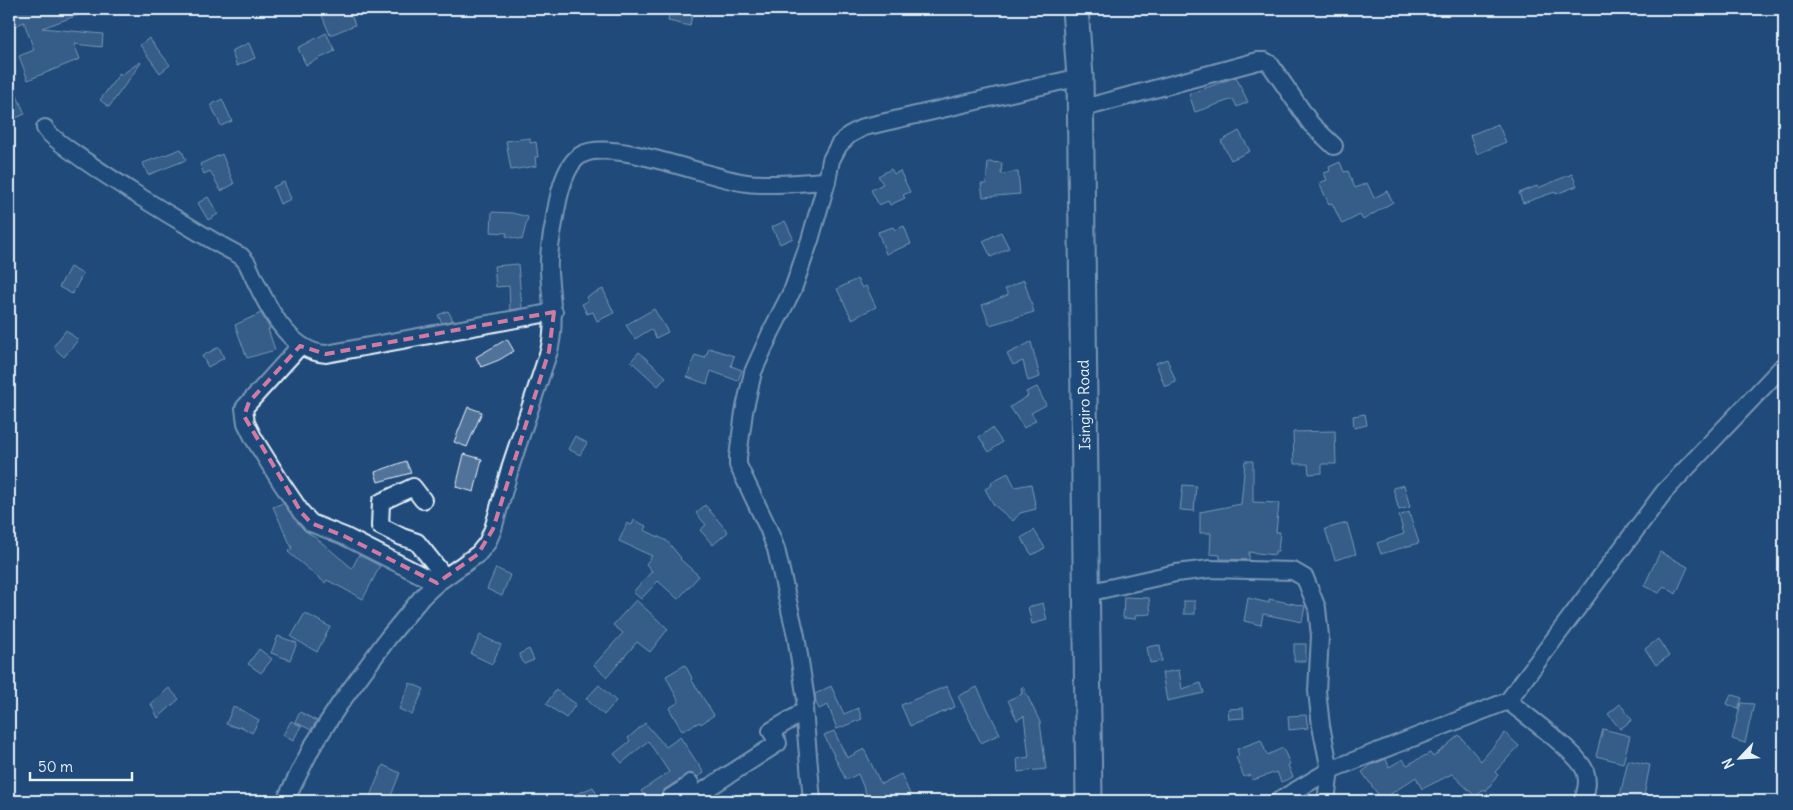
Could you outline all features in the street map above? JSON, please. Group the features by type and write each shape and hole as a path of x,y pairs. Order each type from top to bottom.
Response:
{"main road":[{"name":"Isingiro Road","path":"1075,9 1080,77 1089,801"}],"street":[{"path":"1080,109 1258,61 1270,64 1311,124 1334,146"},
{"path":"812,801 804,709 806,700 803,673 776,549 740,471 738,457 744,412 753,372 793,289 810,240 831,160 839,145 849,135 864,127 1080,77"},
{"path":"45,128 53,138 109,177 241,256 247,263 277,320 300,346 316,353 326,354 554,312"},
{"path":"285,801 312,747 339,705 388,638 422,597 441,580 478,554 487,543 553,335 554,312 549,270 554,222 565,172 572,161 582,154 595,150 649,157 730,180 750,183 827,181"},
{"path":"300,346 244,408 246,423 254,439 296,505 311,523 339,533 441,580"},
{"path":"1278,801 1330,770 1508,701 1664,492 1784,365"},
{"path":"423,500 413,487 381,502 380,526 417,542 441,580"},
{"path":"1087,593 1176,573 1210,569 1293,571 1305,578 1317,608 1320,636 1317,692 1330,770 1326,801"},
{"path":"1508,701 1573,754 1585,770 1588,783 1583,801"},
{"path":"688,801 778,743 771,731 797,716 804,709"},
{"path":"674,801 671,797 690,785 690,783"}],"highlighted area":[{"path":"554,312 549,351 493,529 478,554 437,583 344,536 311,523 301,512 244,416 249,402 300,346 326,354"}],"building":[{"path":"9,9 92,9 42,28 103,34 102,47 74,44 80,59 28,80 19,56 34,50 24,22 9,29"},
{"path":"331,9 349,9 355,25 330,35 321,13"},
{"path":"670,9 693,9 690,26 668,21"},
{"path":"326,33 335,51 306,65 298,48"},
{"path":"149,38 170,65 160,73 140,45"},
{"path":"249,43 255,58 237,66 231,51"},
{"path":"140,62 109,107 100,100 120,73 121,75"},
{"path":"9,77 25,114 9,121"},
{"path":"1236,77 1248,102 1237,107 1233,99 1195,112 1189,94"},
{"path":"222,99 232,121 221,126 211,105"},
{"path":"1498,124 1506,142 1477,154 1470,135"},
{"path":"1239,131 1250,151 1231,160 1221,141"},
{"path":"530,138 530,143 536,142 538,157 535,157 536,166 511,170 506,141"},
{"path":"181,149 186,160 148,175 143,163"},
{"path":"222,154 234,184 221,191 210,171 204,174 200,164"},
{"path":"988,162 1002,163 1001,174 1018,172 1020,194 983,197 981,184 986,184"},
{"path":"1340,162 1344,172 1348,171 1355,188 1367,183 1374,198 1387,191 1393,202 1363,220 1360,215 1342,224 1332,203 1329,204 1319,183 1327,180 1324,173 1330,171 1329,167"},
{"path":"891,169 894,174 900,171 910,192 903,195 905,198 890,205 888,201 879,205 871,190 883,184 878,176"},
{"path":"1572,174 1577,186 1523,203 1519,193 1537,186 1538,188"},
{"path":"284,182 291,199 280,204 273,187"},
{"path":"208,197 218,214 208,220 198,203"},
{"path":"492,212 512,213 528,217 522,240 506,236 507,233 491,232"},
{"path":"785,221 793,238 780,244 772,227"},
{"path":"904,226 911,244 886,254 878,232 893,227 895,230"},
{"path":"1001,232 1009,248 991,257 983,241"},
{"path":"518,264 522,308 510,310 509,286 496,287 494,266"},
{"path":"70,267 83,274 72,294 59,287"},
{"path":"857,279 862,288 866,286 876,307 852,319 837,289"},
{"path":"1024,280 1034,312 990,325 982,305 1008,295 1005,289"},
{"path":"603,289 614,313 597,321 593,312 587,314 582,304 588,301 586,297"},
{"path":"654,309 668,332 656,338 651,329 635,339 626,325"},
{"path":"448,311 453,320 442,323 438,315"},
{"path":"261,313 270,329 268,329 275,350 247,358 235,325"},
{"path":"66,330 78,340 64,357 53,347"},
{"path":"507,339 514,351 499,360 481,367 476,357"},
{"path":"1031,342 1040,377 1028,381 1023,361 1013,365 1007,354"},
{"path":"219,347 224,358 208,367 202,356"},
{"path":"709,348 734,356 731,366 742,370 738,381 711,371 707,384 687,377 695,355 705,358"},
{"path":"639,352 666,377 658,386 631,361"},
{"path":"1167,359 1176,382 1165,387 1156,363"},
{"path":"1037,387 1046,405 1031,413 1036,420 1024,428 1010,407 1028,396 1026,392"},
{"path":"468,407 482,412 467,447 454,442"},
{"path":"1365,414 1367,425 1354,428 1353,416"},
{"path":"992,428 1002,442 989,452 979,437"},
{"path":"1335,431 1336,464 1322,464 1322,473 1309,474 1308,464 1294,464 1293,432"},
{"path":"575,436 587,443 580,455 568,449"},
{"path":"464,454 482,459 474,492 456,487"},
{"path":"406,461 411,473 378,482 375,472"},
{"path":"1245,461 1253,461 1253,502 1279,503 1276,532 1280,532 1278,551 1275,551 1275,555 1249,552 1249,560 1220,559 1220,555 1210,554 1211,533 1200,533 1200,512 1241,504"},
{"path":"1008,473 1015,487 1031,484 1036,509 1020,513 1013,521 994,505 985,489 992,485 991,482"},
{"path":"1183,485 1196,486 1194,511 1180,510"},
{"path":"1404,485 1410,507 1399,510 1393,488"},
{"path":"283,503 304,530 352,568 359,555 380,566 363,599 327,580 325,583 288,552 292,548 273,507"},
{"path":"705,505 728,532 713,545 700,530 706,525 696,513"},
{"path":"1409,512 1419,543 1381,554 1377,543 1404,534 1399,516"},
{"path":"634,520 646,526 644,530 667,541 680,559 699,576 678,599 658,581 641,599 633,592 652,571 646,564 652,556 619,541 627,523 632,525"},
{"path":"1347,523 1356,554 1335,560 1325,529"},
{"path":"1034,530 1045,548 1032,555 1021,538"},
{"path":"1660,552 1688,567 1676,594 1664,586 1659,593 1644,586"},
{"path":"496,568 510,575 502,596 487,589"},
{"path":"1124,597 1149,598 1151,614 1136,615 1135,619 1123,618"},
{"path":"1248,598 1269,603 1269,599 1305,606 1302,622 1263,614 1261,625 1244,621"},
{"path":"636,600 668,629 650,652 637,642 607,677 594,665 623,633 613,625"},
{"path":"1184,601 1195,601 1195,614 1184,614"},
{"path":"1043,603 1047,620 1032,624 1028,607"},
{"path":"305,613 330,627 317,652 291,637"},
{"path":"480,635 501,645 492,664 471,654"},
{"path":"278,636 297,643 290,660 271,653"},
{"path":"1658,639 1669,656 1656,665 1645,649"},
{"path":"1294,644 1306,644 1306,661 1294,661"},
{"path":"1160,645 1162,661 1150,663 1147,647"},
{"path":"259,649 272,659 261,673 248,664"},
{"path":"529,649 534,660 524,664 519,654"},
{"path":"685,665 691,679 714,715 701,724 700,722 682,731 669,708 679,702 666,676"},
{"path":"1179,670 1182,689 1201,683 1204,693 1167,701 1162,673"},
{"path":"410,683 424,689 412,715 399,709"},
{"path":"599,685 616,701 604,715 586,699"},
{"path":"831,686 844,714 858,708 862,719 837,729 828,705 819,709 816,703 815,694"},
{"path":"947,686 955,707 910,726 901,705"},
{"path":"977,687 1000,734 981,743 958,696"},
{"path":"1023,687 1040,722 1046,769 1018,772 1017,759 1029,757 1024,716 1017,720 1008,700 1022,694 1021,688"},
{"path":"169,688 179,699 158,718 151,704"},
{"path":"556,690 576,704 566,718 546,704"},
{"path":"1731,694 1742,698 1738,709 1727,704"},
{"path":"1741,703 1754,704 1745,743 1732,739"},
{"path":"1620,704 1632,720 1620,729 1608,714"},
{"path":"233,707 259,720 252,733 240,726 239,728 226,724"},
{"path":"1243,708 1244,718 1229,719 1228,709"},
{"path":"300,712 317,721 311,730 295,722"},
{"path":"1306,715 1308,728 1289,730 1288,716"},
{"path":"291,721 301,726 293,741 283,735"},
{"path":"645,723 666,747 680,737 704,773 698,777 690,773 685,775 665,789 661,798 656,801 648,801 641,791 669,772 648,741 622,763 614,754 630,741 628,738"},
{"path":"1603,729 1630,736 1623,763 1596,756"},
{"path":"834,731 847,758 864,749 881,784 901,774 910,794 892,801 869,801 858,774 846,780 824,735"},
{"path":"1505,733 1519,746 1495,772 1498,775 1486,791 1484,789 1476,797 1452,774 1422,789 1416,777 1382,800 1362,772 1371,765 1386,759 1389,767 1403,759 1407,765 1430,753 1433,757 1459,735 1481,761"},
{"path":"1261,740 1267,755 1283,748 1293,777 1281,782 1277,772 1253,780 1251,775 1244,777 1236,757 1239,756 1237,749"},
{"path":"1628,760 1650,765 1643,801 1620,796"},
{"path":"383,765 400,773 389,801 368,801"},
{"path":"593,787 600,801 560,801"}]}
